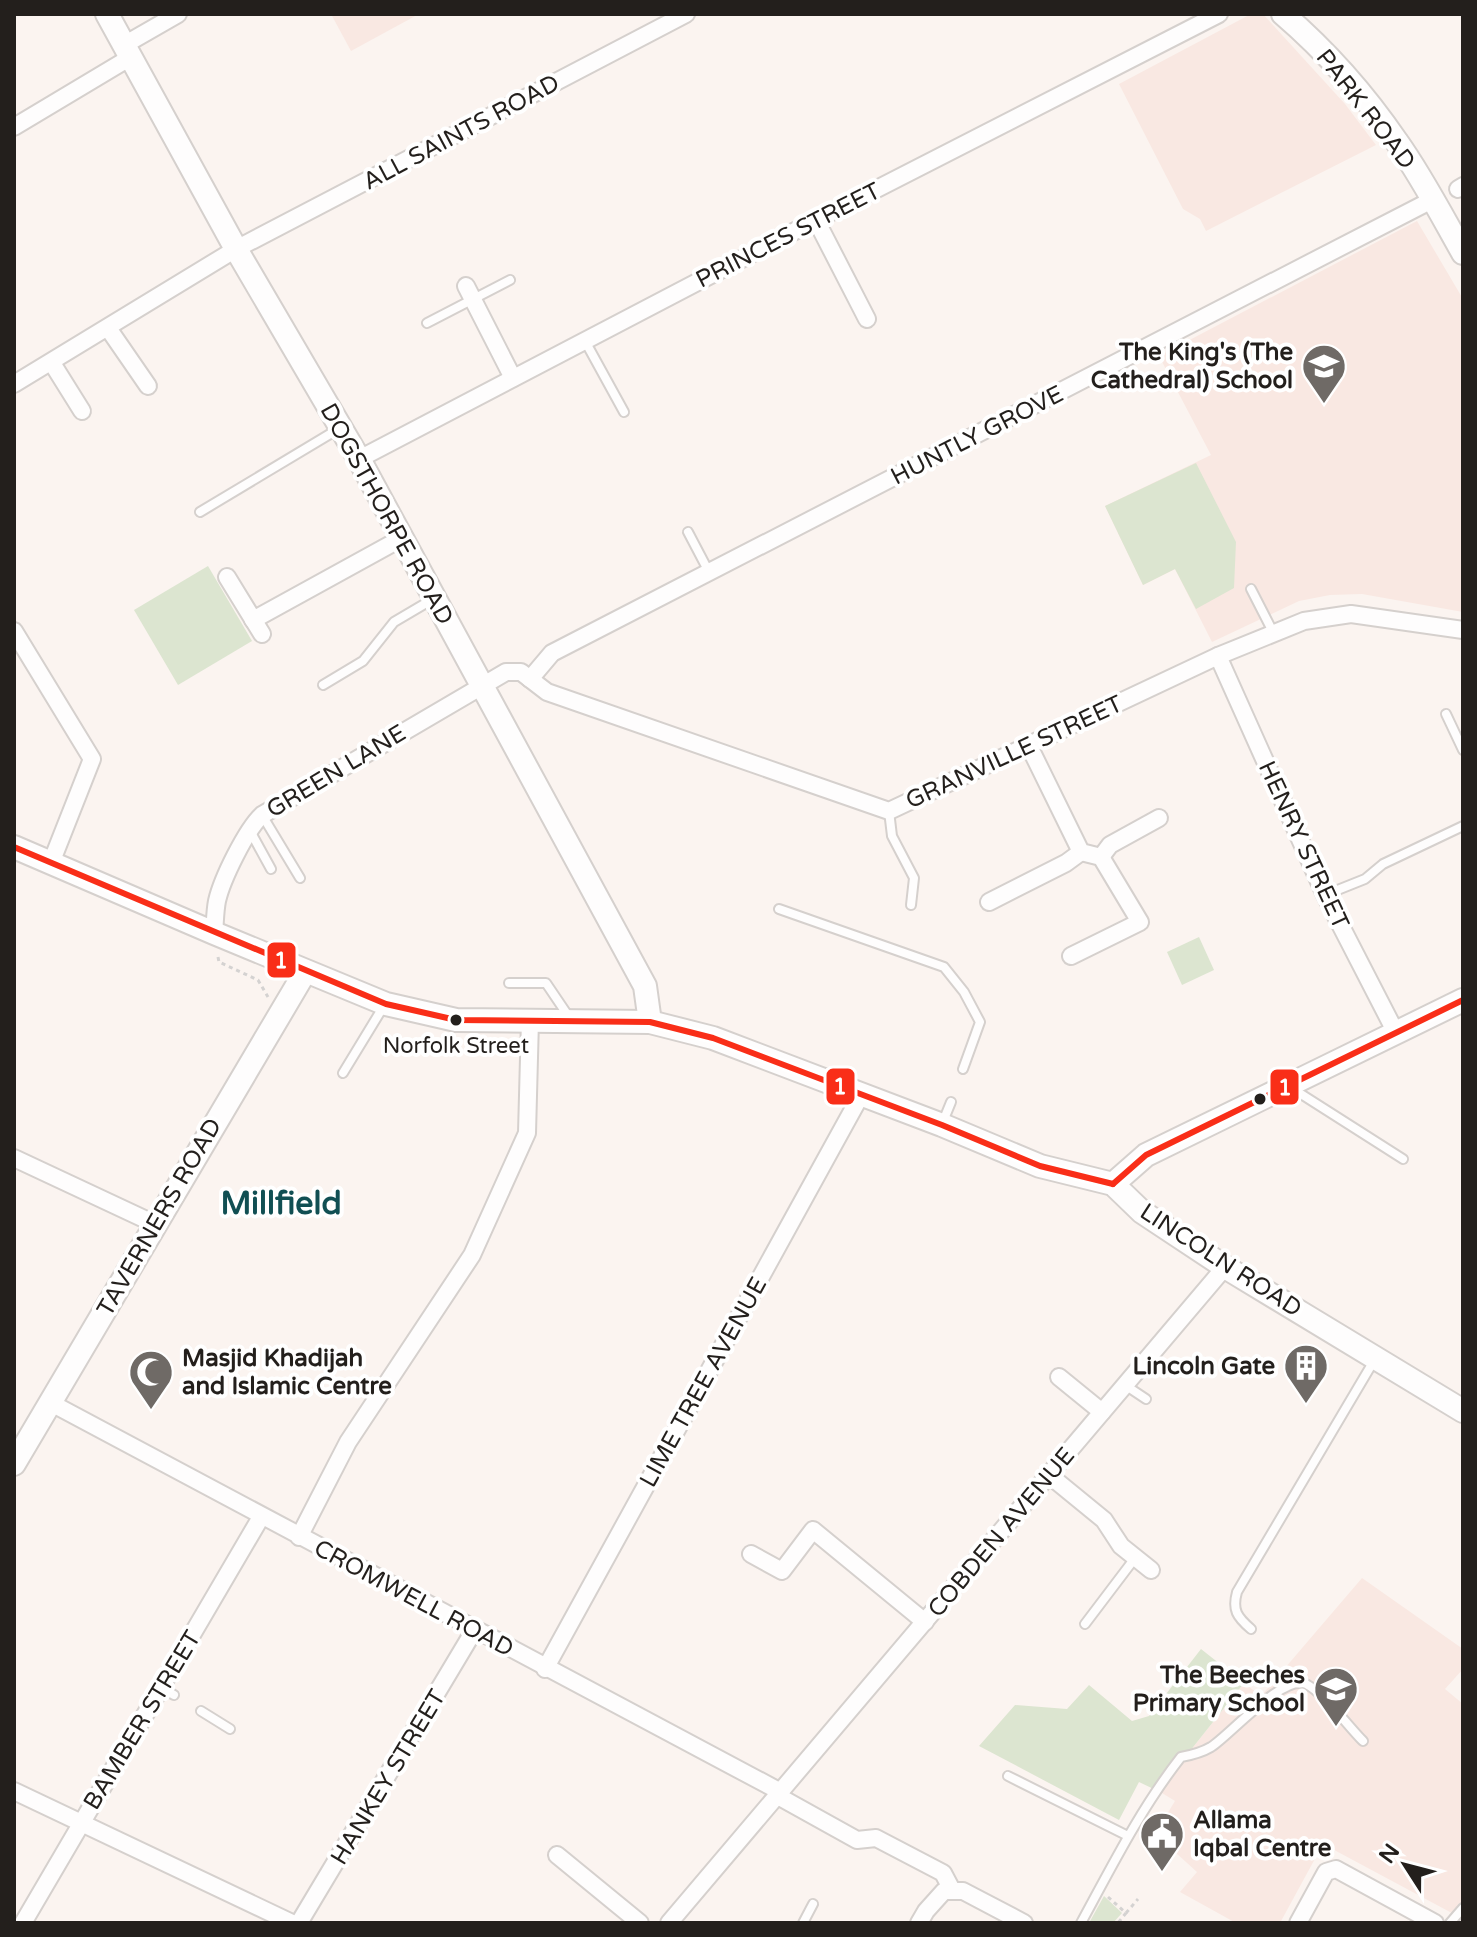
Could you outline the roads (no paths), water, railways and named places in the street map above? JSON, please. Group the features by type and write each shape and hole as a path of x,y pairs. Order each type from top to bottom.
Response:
{"street":[{"name":"DOGSTHORPE ROAD","path":"107,14 236,249 359,459 645,986 650,1022"},
{"path":"14,127 178,14"},
{"name":"ALL SAINTS ROAD","path":"14,384 236,249 686,14"},
{"name":"PRINCES STREET","path":"359,459 1219,14"},
{"name":"PARK ROAD","path":"1283,14 1356,88 1398,142 1463,253"},
{"name":"HUNTLY GROVE","path":"530,679 552,653 1432,200"},
{"path":"816,220 867,319"},
{"path":"469,292 513,378"},
{"path":"108,328 148,386"},
{"path":"52,363 82,411"},
{"path":"227,577 258,627 402,538"},
{"name":"GRANVILLE STREET","path":"481,685 506,672 521,672 547,692 889,811 1218,656 1317,617 1351,614 1463,630"},
{"path":"14,631 92,759 51,863"},
{"name":"HENRY STREET","path":"1218,656 1325,895 1395,1031"},
{"name":"GREEN LANE","path":"214,933 217,900 249,829 262,815 481,685"},
{"path":"1029,746 1081,852 1101,857 1140,922 1071,956"},
{"path":"1101,857 1110,845 1159,818"},
{"path":"14,847 386,1004 456,1020 650,1022 713,1038 942,1125 1040,1166 1113,1184 1146,1155 1463,1000"},
{"path":"989,902 1066,863 1081,852"},
{"name":"TAVERNERS ROAD","path":"14,1464 305,972"},
{"path":"299,1537 348,1442 472,1255 527,1133 530,1020"},
{"name":"LIME TREE AVENUE","path":"545,1669 861,1095"},
{"path":"14,1158 155,1224"},
{"name":"LINCOLN ROAD","path":"1113,1184 1142,1212 1225,1267 1463,1411"},
{"name":"COBDEN AVENUE","path":"669,1923 1225,1267"},
{"path":"1059,1377 1102,1412"},
{"name":"CROMWELL ROAD","path":"51,1403 545,1669 575,1682 857,1840 876,1838 943,1873 952,1890 963,1891 1024,1923"},
{"path":"1049,1475 1104,1520 1121,1546 1151,1570"},
{"name":"BAMBER STREET","path":"23,1923 82,1821 168,1692 261,1517"},
{"path":"751,1554 782,1571 813,1530 925,1622"},
{"name":"HANKEY STREET","path":"299,1923 475,1629"},
{"path":"14,1791 292,1923"},
{"path":"557,1855 640,1923"},
{"path":"1298,1923 1326,1872 1336,1869 1435,1923"},
{"path":"919,1923 944,1891 952,1890"}],"lane":[{"path":"427,323 469,292 510,280"},
{"path":"585,340 624,412"},
{"path":"200,512 341,428"},
{"path":"688,532 709,573"},
{"path":"1251,589 1273,632"},
{"path":"323,685 363,661 394,622 433,599"},
{"path":"1446,714 1463,750"},
{"path":"889,811 892,836 914,878 911,905"},
{"path":"262,815 300,878"},
{"path":"1325,895 1365,879 1383,864 1463,826"},
{"path":"249,829 271,869"},
{"path":"779,909 944,967 964,992 980,1022 963,1069"},
{"path":"509,983 546,983 571,1021"},
{"path":"343,1073 386,1004"},
{"path":"1289,1086 1403,1159"},
{"path":"942,1125 951,1102"},
{"path":"1251,1629 1233,1607 1237,1592 1376,1358"},
{"path":"1125,1385 1146,1399"},
{"path":"1085,1624 1136,1558"},
{"path":"1081,1923 1128,1836 1181,1757 1198,1754 1213,1746 1279,1690 1293,1683 1304,1683 1320,1695 1363,1741"},
{"path":"201,1711 230,1729"},
{"path":"1008,1776 1128,1836"},
{"path":"803,1923 813,1904"},
{"path":"1450,1923 1463,1908"}],"place":[{"name":"The King's (The Cathedral) School","path":"1324,405"},
{"name":"Norfolk Street","path":"456,1020"},
{"name":"Lincoln Gate","path":"1306,1405"},
{"name":"Masjid Khadijah and Islamic Centre","path":"151,1411"},
{"name":"The Beeches Primary School","path":"1336,1728"},
{"name":"Allama Iqbal Centre","path":"1162,1873"}],"district":[{"name":"Millfield","path":"281,1203"}]}
